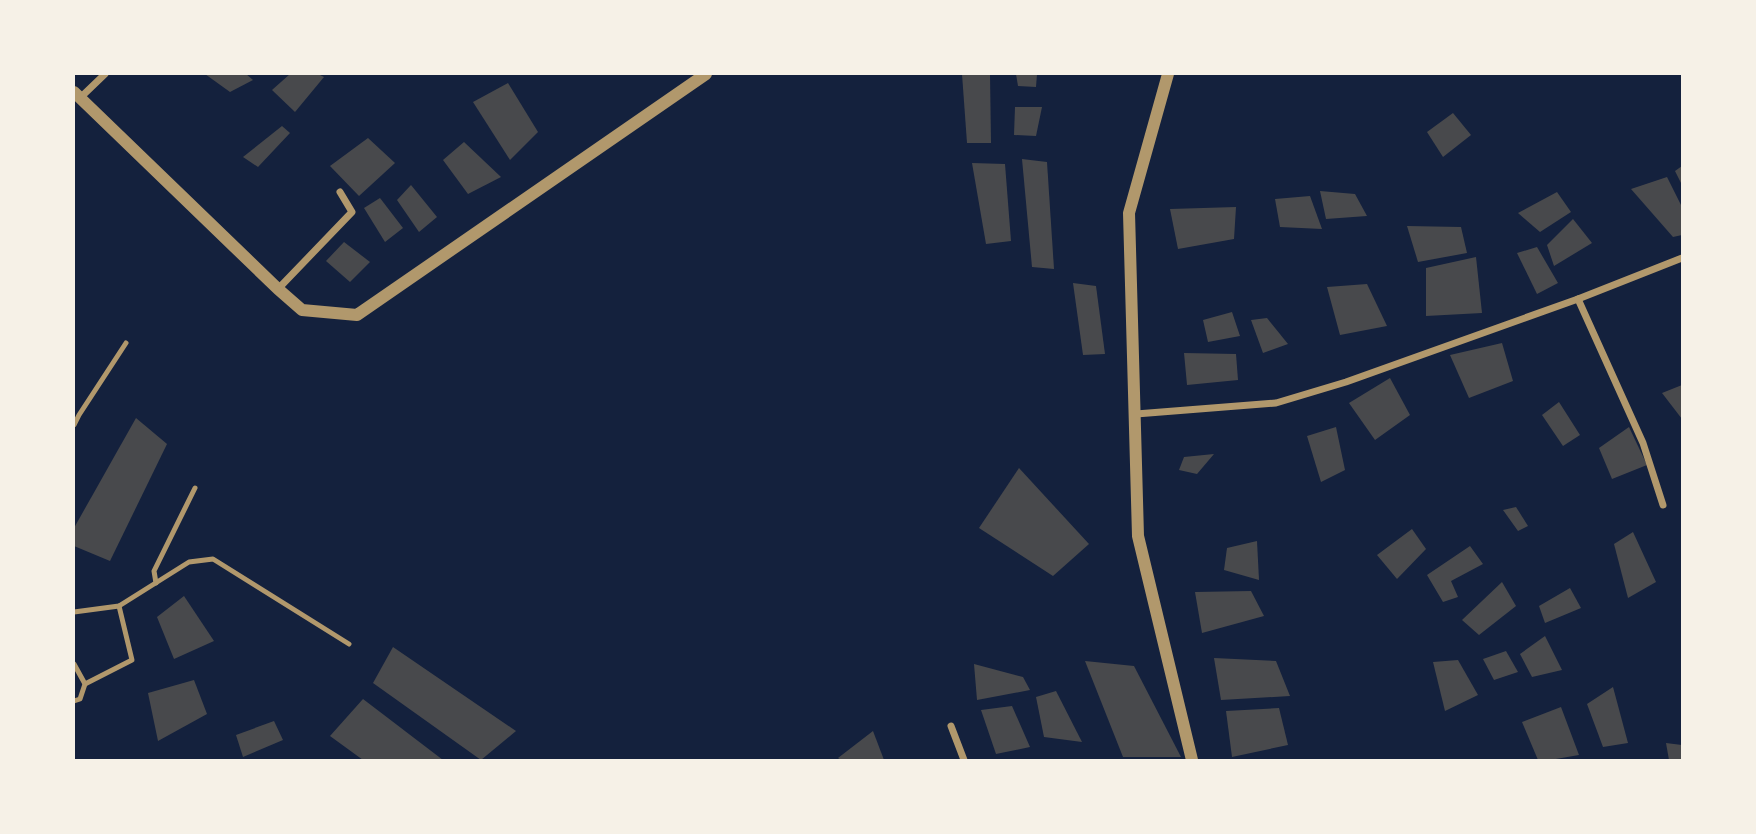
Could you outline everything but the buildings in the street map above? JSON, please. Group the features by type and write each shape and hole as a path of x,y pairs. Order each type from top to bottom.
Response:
{"street":[{"path":"106,74 77,95 278,289 302,310 357,315 706,74"},
{"path":"1168,74 1129,213 1138,536 1192,761"},
{"path":"278,289 352,212 340,192"},
{"path":"1136,414 1276,403 1346,382 1578,299 1682,258"},
{"path":"1578,299 1643,443 1663,505"},
{"path":"951,726 964,761"}],"lane":[{"path":"74,425 127,343"},
{"path":"156,583 154,570 195,488"},
{"path":"74,612 120,606 189,562 213,559 349,644"},
{"path":"74,701 80,699 85,684 132,660 120,606"},
{"path":"74,664 85,684"}]}
